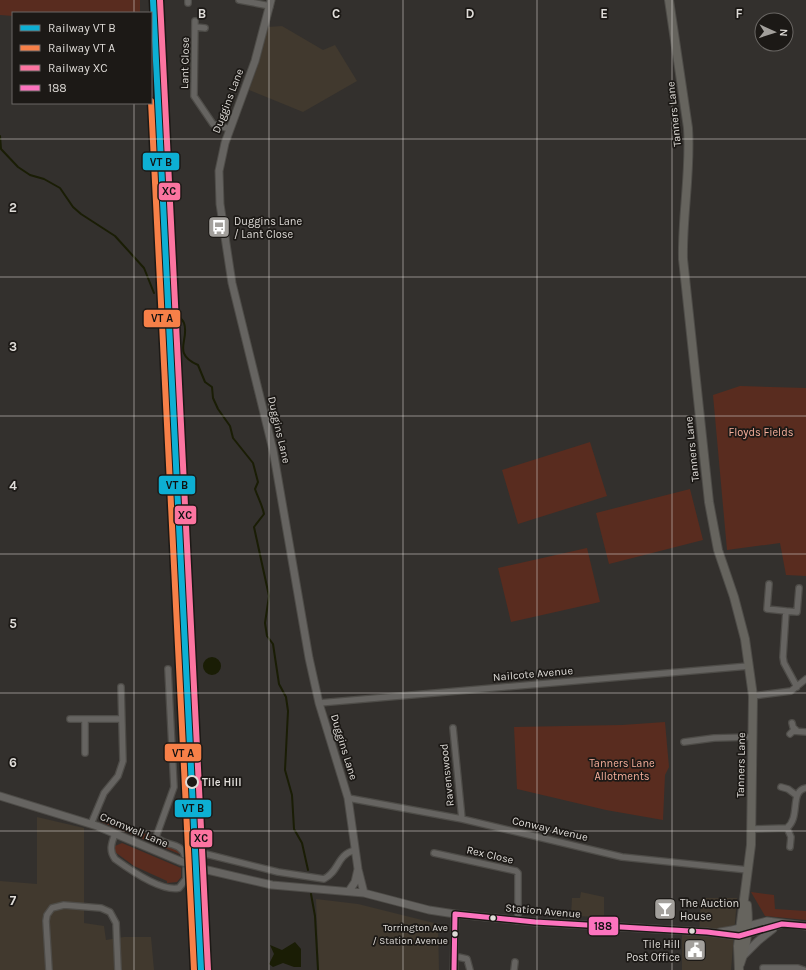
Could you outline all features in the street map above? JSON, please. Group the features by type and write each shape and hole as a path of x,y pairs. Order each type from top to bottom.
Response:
{"main road":[{"name":"Tanners Lane","path":"669,0 688,128 689,145 682,234 683,259 709,502 718,550 740,618 753,696 752,828 745,892 744,931"},
{"path":"739,968 744,955 744,931"},
{"path":"739,968 744,931"}],"street":[{"path":"239,0 270,3"},
{"name":"Duggins Lane","path":"270,3 255,61 224,143 219,171 223,230 232,283 273,450 309,658 319,703 348,798 358,869 364,893"},
{"name":"Lant Close","path":"205,28 195,24 194,96 213,124 230,128"},
{"path":"769,584 767,609 797,612 799,588"},
{"path":"786,611 784,663 797,687"},
{"name":"Nailcote Avenue","path":"319,703 749,666"},
{"path":"168,669 174,787 156,837 159,840 179,846 184,851 182,859"},
{"path":"753,696 785,693 797,687 806,679"},
{"path":"91,824 102,797 121,770 123,761 121,687"},
{"path":"70,719 122,719"},
{"path":"85,720 85,754"},
{"path":"792,723 793,727 797,731"},
{"name":"Ravenswood","path":"453,728 462,819"},
{"path":"790,734 797,731 806,732"},
{"path":"684,742 714,738 753,737"},
{"path":"781,787 788,789 796,795"},
{"path":"752,828 787,828 794,820 796,795 798,791 806,788"},
{"name":"Cromwell Lane","path":"0,796 91,824 182,859 203,869 272,885 331,889"},
{"name":"Conway Avenue","path":"348,798 462,819 622,857 748,870"},
{"path":"787,828 791,838 790,847"},
{"path":"115,834 111,848 111,855 115,860 146,878 172,890 179,888 186,879 186,869"},
{"path":"202,853 278,872 324,879 333,873 342,857 347,852 355,850"},
{"name":"Rex Close","path":"434,853 516,871 518,873 518,921"},
{"name":"Duggins Lane","path":"349,891 355,882 358,869"},
{"name":"Station Avenue","path":"331,889 364,893 429,910 518,921 707,932 732,930 744,931 767,921 806,926"},
{"path":"49,970 46,918 52,908 61,904 101,908 112,914 116,923 118,970"},
{"path":"454,970 455,914"},
{"path":"744,955 765,935 782,924"},
{"path":"454,956 467,959 470,970"},
{"path":"514,970 515,962"},
{"path":"762,968 804,970"}],"shaded area":[{"path":"282,26 323,50 335,45 357,81 303,112 249,90 260,59 268,27"},
{"path":"212,657 218,660 221,666 218,672 212,675 206,672 203,666 206,660"},
{"path":"37,817 84,828 84,923 104,926 106,940 124,937 151,937 154,970 0,970 0,881 37,884"},
{"path":"581,892 604,897 604,917 571,916 572,898 580,898"},
{"path":"701,898 737,898 731,970 682,970 682,935 699,934"},
{"path":"316,899 358,904 438,924 439,970 319,970"},
{"path":"295,942 301,949 301,967 294,967 283,963 273,967 269,964 274,954 270,945 282,950"}],"green space":[{"path":"0,0 140,0 140,12 12,12 12,16 0,15"},
{"name":"Floyds Fields","path":"740,386 806,388 806,576 786,575 780,543 727,550 713,395"},
{"path":"590,442 607,496 518,524 502,470"},
{"path":"690,489 703,540 609,564 596,513"},
{"path":"587,548 600,602 511,622 498,568"},
{"name":"Tanners Lane Allotments","path":"665,722 669,767 665,775 663,820 606,810 517,789 514,727 622,725"},
{"path":"99,821 150,835 153,841 177,849 182,855"},
{"path":"122,843 181,868 181,877 177,882 167,883 167,881 134,866 115,852 115,846"},
{"path":"751,892 774,895 775,909 806,911 806,920 765,916"}],"waterway":[{"path":"0,136 1,149 18,167 30,175 44,179 60,188 73,207 81,214 115,236 144,268 154,293"},
{"path":"171,309 184,323 185,335 183,351 185,356 198,365 205,382 212,387 213,398 218,409 230,426 233,438 253,463 258,482 255,489 264,514 254,527 269,596 265,623 267,636 273,644 279,684 286,697 288,711 285,770 292,795 294,829 302,843 308,870"},
{"path":"311,894 315,916 318,970"}],"transit line":[{"path":"153,0 201,970"},
{"path":"151,104 194,970"},
{"name":"188","path":"454,970 455,914 535,922 707,932 739,936 782,924 806,926"}],"rail line":[{"name":"XC","path":"160,0 208,970"}],"place":[{"name":"Duggins Lane / Lant Close","path":"219,227"},
{"name":"Tile Hill","path":"192,782"},
{"name":"The Auction House","path":"665,909"},
{"name":"Torrington Ave / Station Avenue","path":"455,934"},
{"name":"Tile Hill Post Office","path":"695,950"}]}
